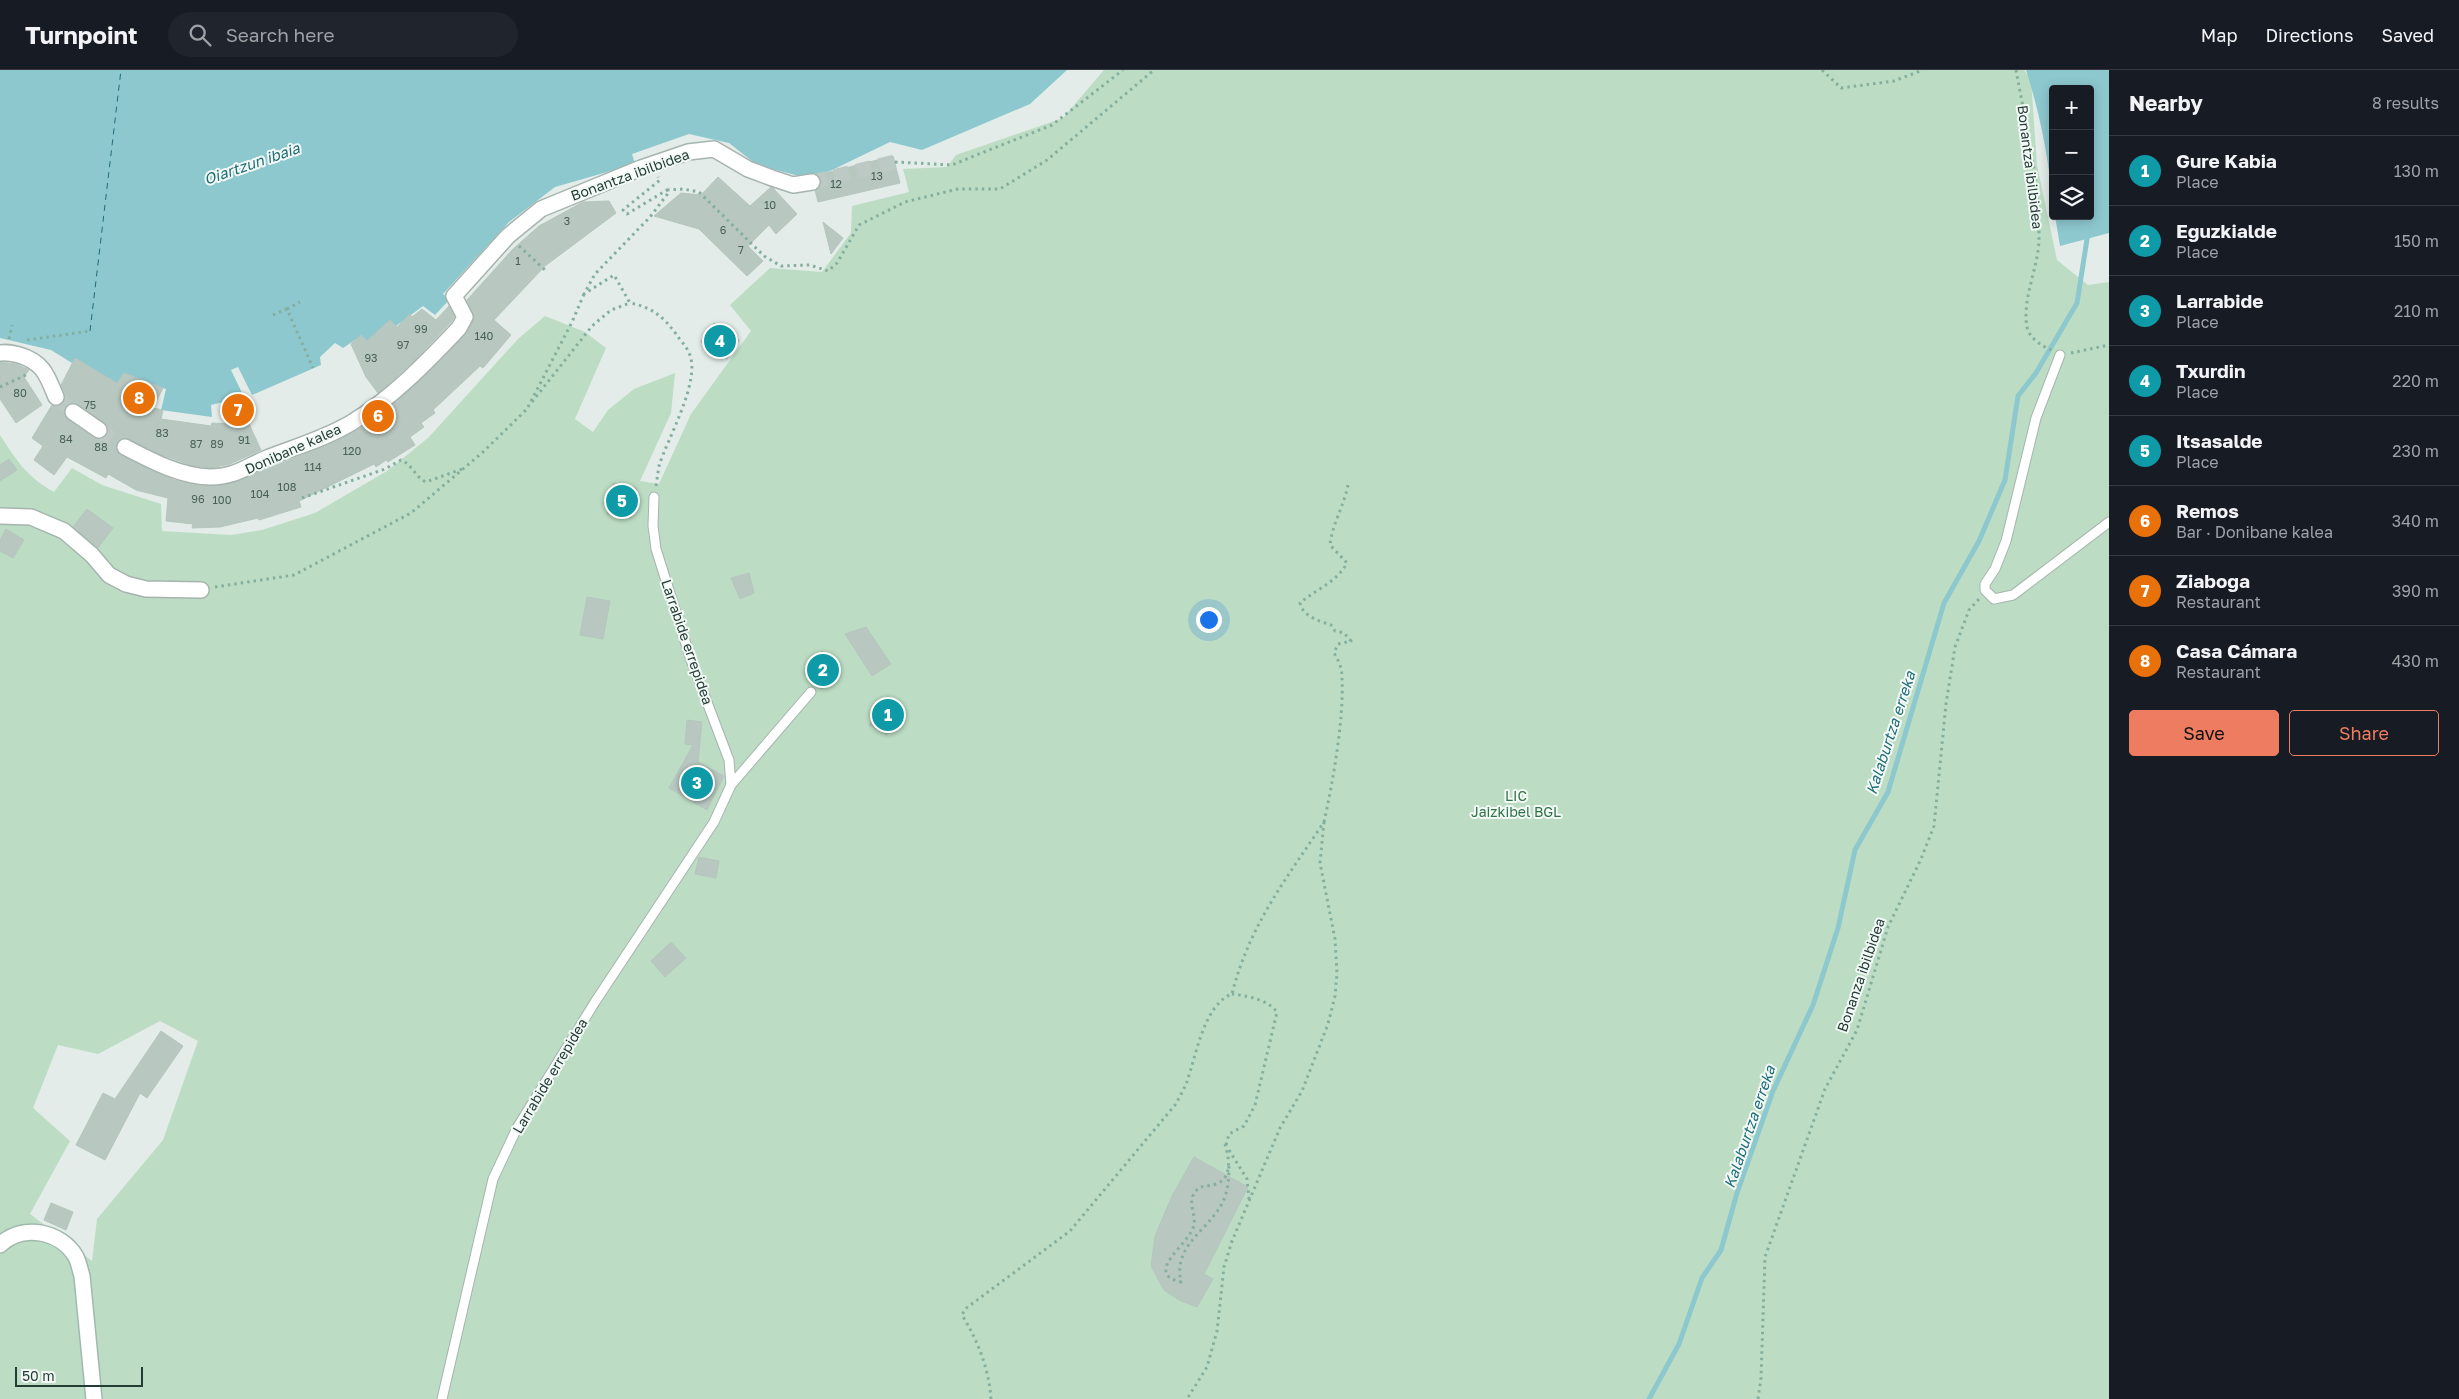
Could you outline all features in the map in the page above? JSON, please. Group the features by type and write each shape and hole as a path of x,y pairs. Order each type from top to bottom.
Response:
{"street":[{"name":"Bonantza ibilbidea","path":"490,255 508,236 541,209 640,168 688,152 714,149 748,169 772,178 793,185 812,182"},
{"name":"Donibane kalea","path":"125,447 152,461 190,474 210,477 234,475 266,459 309,444 351,423 382,400 459,328 465,316 454,296 490,255"},
{"path":"0,354 8,351 34,359 47,375 56,397"},
{"path":"73,412 99,430"},
{"path":"0,516 31,518 64,531 92,555 110,575 126,584 146,589 202,590"},
{"path":"0,1245 21,1231 38,1232 53,1237 70,1248 77,1259 82,1276 94,1399"}],"lane":[{"path":"2060,355 2036,418 2006,542 1985,584 1985,590 1994,599 2013,595 2109,522"},
{"name":"Larrabide errepidea","path":"654,497 653,526 656,548 691,660 729,760 731,785"},
{"name":"Larrabide errepidea","path":"442,1399 493,1179 517,1128 595,1002 714,822 731,785 811,692"}],"path":[{"path":"895,162 952,165 1052,125 1123,70"},
{"path":"649,179 657,175 660,180 623,210 627,214 667,190 683,188 700,192 764,256 781,266 810,265 828,271 838,263 859,225 905,202 958,189 1000,189 1047,160 1154,70"},
{"path":"1822,70 1840,88 1894,80 1923,70"},
{"name":"Bonantza ibilbidea","path":"2016,70 2030,151 2039,242 2027,308 2027,329 2043,346"},
{"path":"527,409 572,322 594,274 650,217 669,192 667,190"},
{"path":"508,236 545,270"},
{"path":"584,294 614,275 630,303"},
{"path":"273,315 300,302"},
{"path":"202,590 294,575 411,513 465,468 527,409 592,326 611,310 630,303 646,306 657,312 690,354 691,375 684,404 660,466 654,497"},
{"path":"287,309 313,368"},
{"path":"9,340 12,325"},
{"path":"26,340 90,330"},
{"path":"2060,355 2109,344"},
{"path":"302,498 385,469 401,460 405,462 420,480 426,482 465,468"},
{"path":"1187,1399 1207,1367 1217,1331 1224,1267 1232,1241 1280,1128 1302,1091 1328,1024 1335,996 1337,973 1335,939 1320,863 1324,822 1337,743 1342,677 1340,663 1334,652 1338,644 1351,641 1344,633 1335,631 1331,625 1312,618 1302,609 1300,603 1336,579 1347,563 1330,545 1331,530 1346,498 1348,485"},
{"name":"Bonanza ibilbidea","path":"1758,1399 1762,1378 1765,1257 1826,1089 1857,1030 1888,927 1921,859 1934,826 1938,803 1946,704 1955,647 1969,610 1985,590"},
{"path":"1232,994 1242,958 1257,924 1281,884 1324,822"},
{"path":"991,1399 985,1365 975,1336 962,1315 964,1310 1070,1231 1097,1202 1175,1105 1186,1084 1204,1027 1224,997 1232,994 1249,996 1273,1006 1277,1012 1255,1105 1244,1126 1229,1134 1225,1144 1229,1166 1227,1193 1221,1206 1185,1249 1180,1261 1181,1282 1173,1280 1167,1274 1165,1266 1170,1257 1186,1242 1194,1225 1192,1197 1196,1190 1203,1185 1214,1185 1221,1181 1229,1166"},
{"path":"1225,1144 1247,1180 1249,1199"}],"green space":[{"name":"LIC Jaizkibel BGL","path":"1104,70 2024,70 2031,80 2037,165 2057,260 2088,285 2109,282 2109,1399 0,1399 0,435 23,468 54,492 72,468 102,485 161,504 162,531 231,535 262,530 315,513 387,471 428,438 518,339 545,316 585,332 606,348 575,419 593,432 608,410 634,389 675,373 671,413 640,481 659,484 691,414 751,331 730,305 770,268 822,272 851,233 852,206 909,192 903,169 947,167 956,155 1063,118","holes":["160,1021 198,1041 163,1140 97,1219 92,1261 30,1214 70,1141 33,1108 58,1045 98,1054"]}],"water":[{"name":"Oiartzun ibaia","path":"0,70 1067,70 1030,104 922,150 890,142 830,171 807,178 757,165 729,143 689,134 632,154 635,164 555,187 509,222 443,294 450,299 435,315 423,306 396,326 390,320 367,341 361,336 343,348 335,343 320,357 321,365 252,395 238,367 231,370 244,397 211,405 212,417 161,410 166,389 124,374 104,402 75,359 72,363 51,350 0,338"},
{"path":"2026,70 2109,70 2109,233 2060,246 2056,220 2094,220 2094,85 2049,85 2049,168"}],"building":[{"path":"893,156 900,183 818,202 815,190 821,185 818,175"},
{"path":"718,177 750,206 771,187 797,214 776,234 769,225 748,246 763,261 747,276 699,229 654,216 681,193 701,195"},
{"path":"609,201 616,213 545,266 494,320 511,335 483,368 480,366 433,410 435,413 421,423 424,427 410,437 415,445 388,462 386,460 376,467 374,464 299,501 301,507 259,520 258,518 220,527 192,528 193,524 166,521 168,498 136,490 108,474 106,478 67,457 54,475 34,460 43,446 32,438 52,405 59,406 64,402 65,394 61,385 75,358 117,383 124,373 163,388 153,408 163,410 161,419 211,426 212,423 230,424 224,408 239,402 261,450 230,464 210,468 190,465 160,454 129,439 124,438 117,442 116,448 121,455 174,480 209,486 229,484 335,442 365,426 400,399 466,334 474,318 467,300 513,249 539,226 583,202","holes":["73,403 105,423 108,430 106,436 99,439 94,438 67,419 64,412 65,407"]},
{"path":"823,222 843,238 831,254"},
{"path":"449,306 454,317 451,322 415,360 378,393 366,377 351,344 361,335 367,341 390,320 397,327 410,314 412,317 422,309 436,320"},
{"path":"714,323 739,340 727,359 701,342"},
{"path":"0,362 16,364 29,370 24,377 42,405 16,423 0,399"},
{"path":"9,459 17,470 0,481 0,465"},
{"path":"613,483 637,488 631,518 607,514"},
{"path":"87,509 113,528 98,548 73,527"},
{"path":"6,529 24,540 13,558 0,551 0,540"},
{"path":"749,573 754,593 740,599 731,578"},
{"path":"587,597 610,601 603,639 580,635"},
{"path":"866,627 891,664 872,676 845,634"},
{"path":"822,651 841,666 822,689 804,674"},
{"path":"884,702 900,715 887,735 869,725"},
{"path":"687,720 702,722 698,762 724,776 707,810 669,788 693,745 685,744"},
{"path":"699,857 719,861 716,878 695,874"},
{"path":"671,942 686,958 665,977 651,961"},
{"path":"161,1031 183,1046 147,1098 140,1093 105,1160 76,1145 103,1093 115,1099"},
{"path":"1194,1157 1248,1187 1204,1274 1213,1279 1197,1307 1179,1300 1164,1290 1151,1266 1155,1236 1172,1196"},
{"path":"51,1203 73,1212 66,1230 44,1220"}],"waterway":[{"name":"Kalaburtza erreka","path":"1649,1399 1679,1344 1702,1278 1721,1250 1737,1193 1773,1091 1813,1005 1838,928 1855,850 1888,792 1944,603 1979,541 2005,480 2018,396 2036,373 2077,303 2088,233"}],"ferry route":[{"path":"90,331 121,70"}],"tunnel":[{"path":"812,182 895,162"},
{"path":"56,397 73,412"},
{"path":"99,430 125,447"}],"place":[{"name":"Txurdin","path":"720,341"},
{"name":"Casa Cámara","path":"139,398"},
{"name":"Ziaboga","path":"238,410"},
{"name":"Remos","path":"378,416"},
{"name":"Itsasalde","path":"622,501"},
{"name":"Eguzkialde","path":"823,670"},
{"name":"Gure Kabia","path":"888,715"},
{"name":"Larrabide","path":"697,783"}]}
